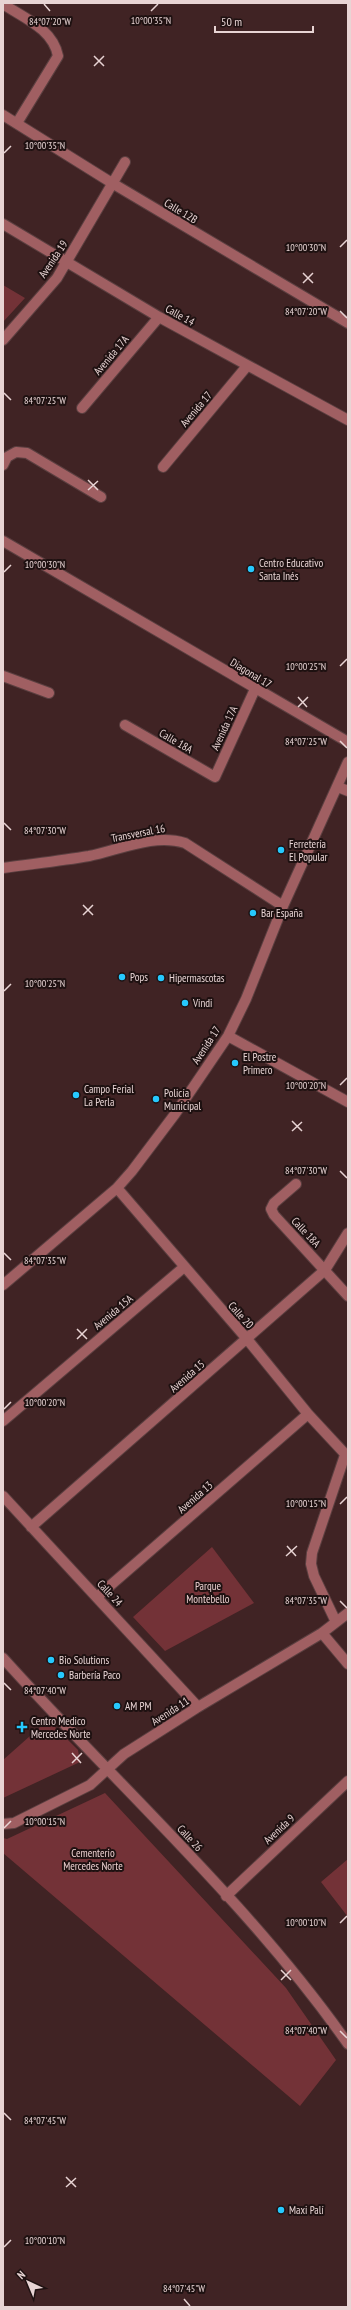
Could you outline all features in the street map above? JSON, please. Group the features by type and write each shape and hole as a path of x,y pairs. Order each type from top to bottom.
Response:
{"street":[{"path":"3,4 49,34 56,45 58,56 17,123"},
{"name":"Calle 12B","path":"3,115 112,183 348,323"},
{"name":"Avenida 19","path":"3,340 57,278 112,183 126,162"},
{"name":"Calle 14","path":"3,224 159,317 348,420"},
{"name":"Avenida 17A","path":"82,408 159,317"},
{"name":"Avenida 17","path":"163,467 247,366"},
{"path":"3,465 7,458 16,452 27,453 101,497"},
{"name":"Diagonal 17","path":"3,541 348,742"},
{"path":"3,676 49,693"},
{"name":"Avenida 17A","path":"215,777 255,689"},
{"name":"Calle 18A","path":"125,725 215,777"},
{"name":"Avenida 17","path":"3,1285 117,1188 132,1172 175,1114 228,1036 246,999 283,906 343,789 348,762"},
{"name":"Transversal 16","path":"3,868 88,856 157,840 172,839 185,843 283,906"},
{"path":"228,1036 348,1102"},
{"name":"Calle 18A","path":"296,1184 274,1204 271,1209 274,1215 348,1296"},
{"name":"Calle 20","path":"117,1188 184,1268 247,1339 308,1414 346,1456"},
{"name":"Avenida 15","path":"32,1527 325,1270 348,1233"},
{"name":"Avenida 15A","path":"3,1421 184,1268"},
{"name":"Avenida 13","path":"97,1597 308,1414"},
{"path":"336,1622 314,1576 311,1564 312,1553 346,1456"},
{"name":"Calle 24","path":"3,1496 198,1707"},
{"name":"Avenida 11","path":"3,1824 14,1823 90,1785 124,1754 198,1707 322,1633 348,1613"},
{"path":"322,1633 348,1664"},
{"name":"Calle 26","path":"3,1658 56,1717 109,1769 290,1966 314,1996 348,2044"},
{"name":"Avenida 9","path":"226,1896 348,1781"}],"green space":[{"path":"3,285 25,298 3,322"},
{"name":"Parque Montebello","path":"212,1547 254,1603 165,1651 133,1617"},
{"path":"48,1720 78,1750 80,1762 3,1798 3,1760"},
{"name":"Cementerio Mercedes Norte","path":"105,1793 286,1988 336,2060 300,2106 3,1853 3,1838 7,1839"},
{"path":"348,1859 348,1917 321,1882"}],"place":[{"name":"Centro Educativo Santa Inés","path":"251,569"},
{"name":"Ferretería El Popular","path":"281,850"},
{"name":"Bar España","path":"253,913"},
{"name":"Pops","path":"122,977"},
{"name":"Hipermascotas","path":"161,978"},
{"name":"Vindi","path":"185,1003"},
{"name":"El Postre Primero","path":"235,1063"},
{"name":"Campo Ferial La Perla","path":"76,1095"},
{"name":"Policía Municipal","path":"156,1099"},
{"name":"Bio Solutions","path":"51,1660"},
{"name":"Barbería Paco","path":"61,1675"},
{"name":"AM PM","path":"117,1706"},
{"name":"Centro Medico Mercedes Norte","path":"22,1727"},
{"name":"Maxi Palí","path":"281,2210"}]}
